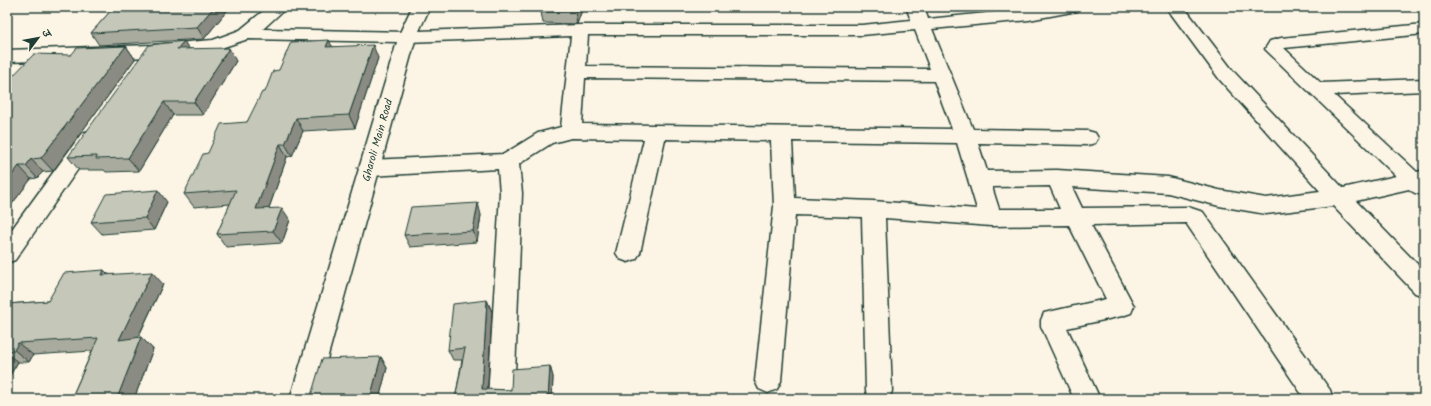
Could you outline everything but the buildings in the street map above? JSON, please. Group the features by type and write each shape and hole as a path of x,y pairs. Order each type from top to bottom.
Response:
{"street":[{"path":"246,34 278,7"},
{"name":"Gharoli Main Road","path":"302,399 407,37 421,7"},
{"path":"915,7 921,26 965,136 991,218"},
{"path":"7,56 152,51 215,45 246,34 407,37 580,30 862,30 921,26 1029,15 1071,7"},
{"path":"1175,7 1227,76 1338,197 1424,286"},
{"path":"1420,183 1274,49 1276,45 1281,43 1424,29"},
{"path":"571,131 580,30"},
{"path":"138,70 152,51"},
{"path":"576,72 940,75"},
{"path":"1317,89 1424,85"},
{"path":"7,254 102,121"},
{"path":"369,168 508,161 545,138 571,131 1088,138"},
{"path":"628,253 656,132"},
{"path":"768,381 785,206 781,134"},
{"path":"501,399 511,193 508,161"},
{"path":"1057,178 1122,306 1053,320 1054,326 1087,399"},
{"path":"978,179 1057,178 1168,185 1219,198 1266,206 1338,197 1420,183"},
{"path":"785,206 873,209 991,218 1076,218 1182,214 1195,218 1320,399"},
{"path":"873,209 879,391"}]}
